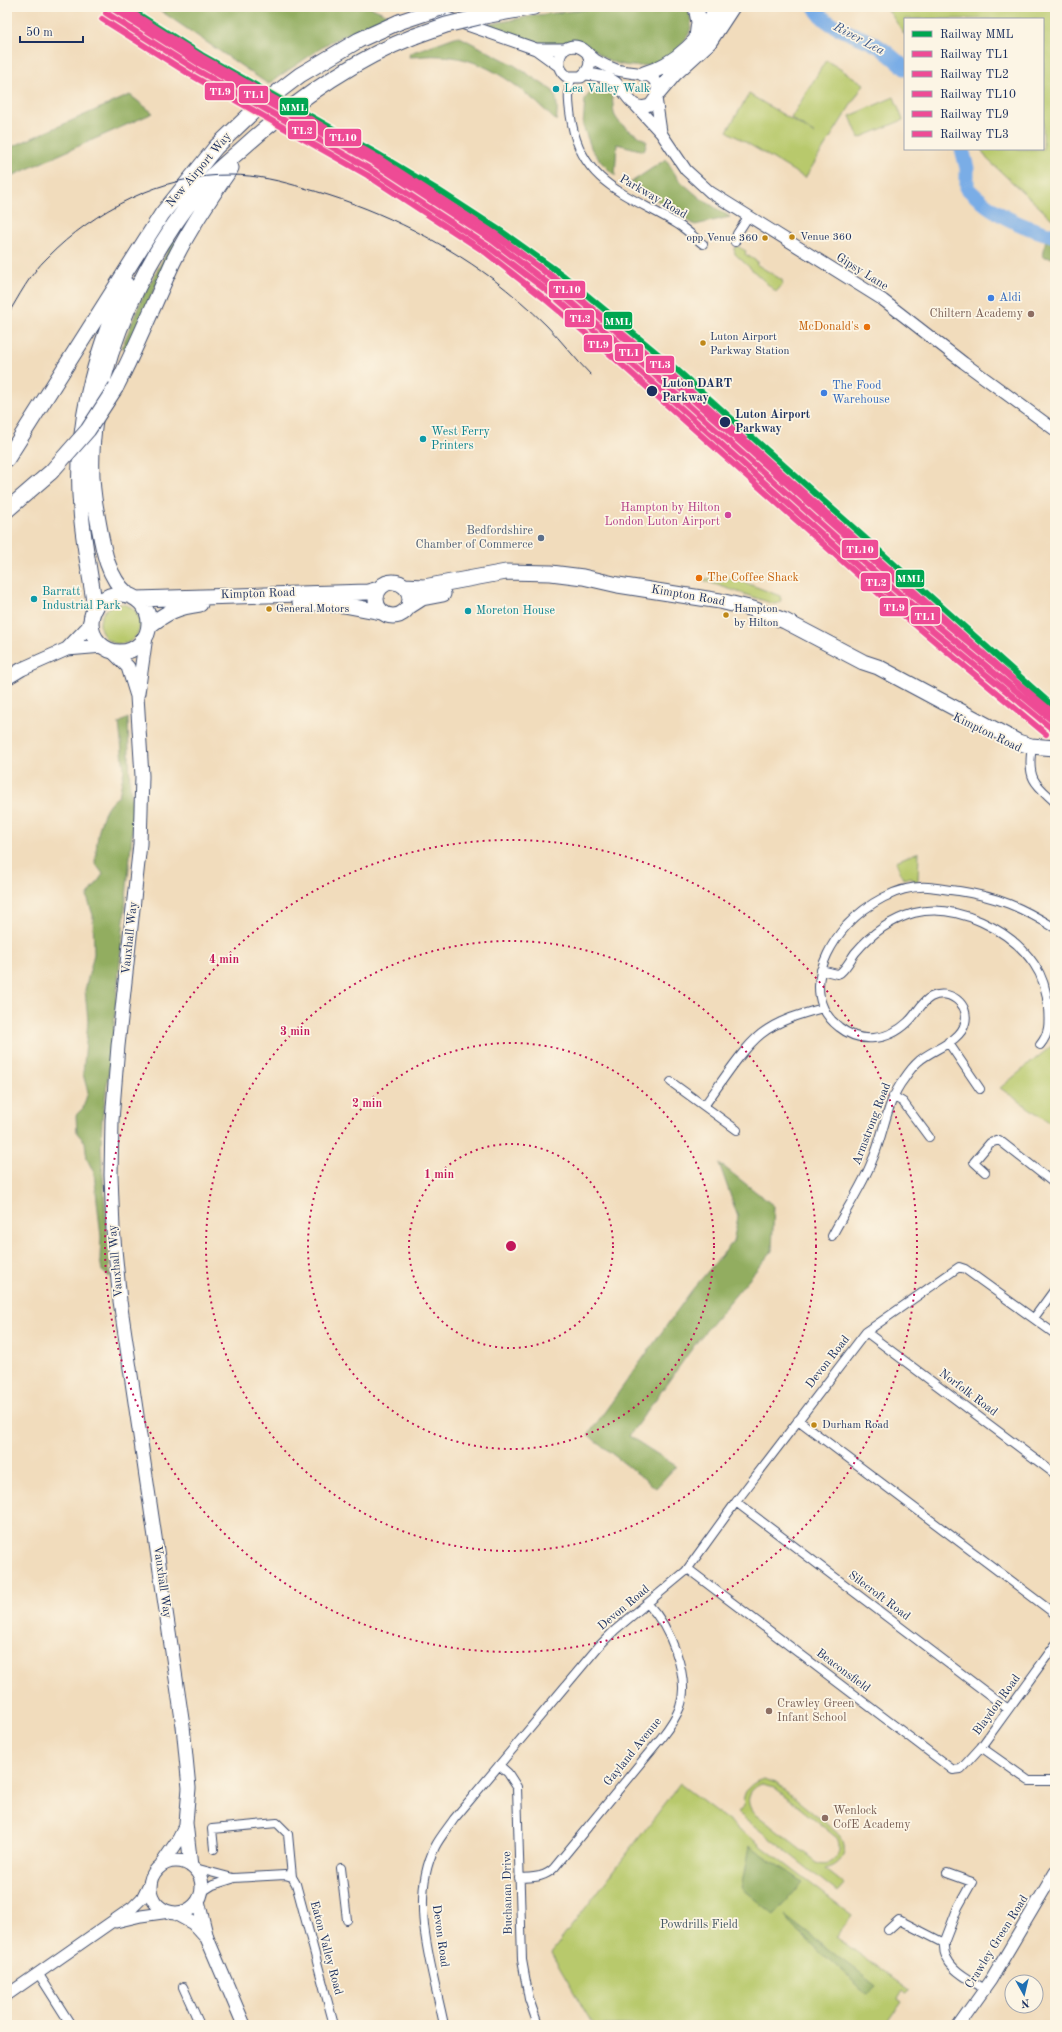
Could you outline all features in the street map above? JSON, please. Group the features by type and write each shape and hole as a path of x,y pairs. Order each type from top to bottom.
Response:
{"highway":[{"name":"New Airport Way","path":"7,459 162,214 199,166 240,123 277,91 300,75 358,40 399,22 444,7"},
{"name":"New Airport Way","path":"132,596 119,587 109,568 94,499 92,455 94,426 101,390 123,323 149,266 186,209 215,173 282,114 320,88 374,55 415,36 446,25 479,17 534,7"},
{"path":"696,7 699,22 697,38"},
{"path":"642,74 653,72 672,60 697,38 710,22 716,7"},
{"path":"657,95 674,74 709,42 732,7"},
{"name":"New Airport Way","path":"7,510 51,472 88,430 116,387 136,349 174,261 190,231 247,144"},
{"name":"New Airport Way","path":"93,614 81,511 80,450 87,392 112,313 136,257"},
{"name":"Kimpton Road","path":"404,586 424,587 506,572 551,573 583,577 618,585 720,601 753,609 784,621 863,662 878,667 1018,742 1031,746 1055,748"},
{"name":"Kimpton Road","path":"408,607 422,598 508,581 525,573"},
{"path":"390,582 398,583 404,586 409,596 408,607 403,613 397,616 389,616 381,612 375,598 379,589 390,582"},
{"name":"Kimpton Road","path":"132,596 368,592 379,589"},
{"path":"118,594 132,596 147,611 148,631 142,643 128,651 108,648 94,634 93,614 100,601 108,596 118,594"},
{"name":"Kimpton Road","path":"148,631 167,613 183,607 200,604 313,602 381,612"},
{"name":"Kimpton Road","path":"863,662 872,675 1015,748 1031,754 1055,754"}],"main road":[{"path":"416,7 536,50 558,65 564,75 571,78 581,77 585,74 590,65 588,54"},
{"path":"536,50 565,49 578,46 597,61 614,69 642,74 655,81 657,95 650,104 636,106 630,102 626,95 614,82 607,78 585,74"},
{"path":"558,65 559,58 565,49"},
{"path":"626,95 628,82 642,74"},
{"name":"Gipsy Lane","path":"657,95 661,133"},
{"name":"Gipsy Lane","path":"636,106 661,133 675,155 693,178 710,192 883,300 964,363 1055,430"},
{"path":"7,678 22,669 67,649 88,627 93,614"},
{"name":"Vauxhall Way","path":"148,631 137,696 142,776 142,815 136,888 118,1046 113,1112 111,1175 113,1229 120,1302 183,1726 189,1788 186,1823 193,1867"},
{"path":"67,649 108,648"},
{"name":"Vauxhall Way","path":"108,648 128,667 137,696"},
{"name":"Vauxhall Way","path":"162,1864 179,1839 186,1823"},
{"path":"7,1995 110,1924 142,1898 153,1873 162,1864 178,1860 193,1867 199,1874 202,1885 200,1897 206,1938 244,2025"},
{"name":"Crawley Green Road","path":"959,2025 984,1989 1055,1872"},
{"path":"150,1882 152,1898 158,1906 193,1923 206,1938"},
{"path":"110,1924 141,1916 172,1913 190,1909 200,1897"}],"street":[{"name":"Parkway Road","path":"571,78 569,98 573,128 583,155 592,168 615,190 679,225 703,244"},
{"path":"735,242 736,234 748,217"},
{"path":"1031,754 1030,764 1034,781 1055,802"},
{"name":"Armstrong Road","path":"832,1236 871,1164 894,1096 902,1082 920,1060 958,1036 965,1024 966,1016 963,1006 958,1000 949,995 933,996 925,1001 909,1022 896,1032 872,1039 859,1038 845,1032 832,1022 823,1008 819,998 821,970 832,944 853,919 872,905 886,897 914,888 928,887 986,895 1020,907 1055,928"},
{"path":"821,970 837,974 876,931 901,917 932,910 956,913 982,922 1028,955 1042,979 1052,1020 1040,1045"},
{"path":"704,1106 748,1048 760,1035 785,1020 823,1008"},
{"path":"948,1042 980,1089"},
{"path":"671,1082 737,1130"},
{"path":"894,1096 903,1102 929,1137"},
{"path":"985,1172 974,1162 990,1143 999,1140 1055,1184"},
{"name":"Devon Road","path":"444,2025 424,1926 422,1896 428,1867 435,1847 454,1819 499,1765 599,1646 615,1630 648,1604 688,1569 736,1502 866,1332 959,1267 965,1269 1034,1318"},
{"path":"1055,1289 1034,1318 1055,1334"},
{"name":"Norfolk Road","path":"866,1332 1055,1474"},
{"path":"798,1420 1054,1613"},
{"name":"Silecroft Road","path":"736,1502 1008,1709"},
{"name":"Beaconsfield","path":"688,1569 953,1770 962,1769 981,1747"},
{"name":"Gayland Avenue","path":"519,1878 539,1877 548,1874 554,1868 661,1738 681,1706 683,1687 677,1655 667,1631 657,1613 648,1604"},
{"name":"Blaydon Road","path":"1055,1645 981,1747 1029,1781 1052,1781 1055,1777"},
{"name":"Buchanan Drive","path":"499,1765 508,1773 517,1787 520,1927 528,1999 538,2025"},
{"name":"Eaton Valley Road","path":"214,1849 212,1829 277,1823 288,1834 292,1877 296,1884 334,2025"},
{"path":"193,1867 233,1878"},
{"path":"341,1868 347,1920"},
{"path":"947,1873 972,1882 958,1906 943,1949 948,1962 954,1970 984,1989"},
{"path":"200,1897 213,1885 233,1878 285,1875 292,1877"},
{"path":"888,1930 899,1920 944,1943"},
{"path":"38,1973 70,2025"},
{"path":"184,1987 200,2025"}],"green space":[{"path":"155,7 370,7 388,15 330,42 268,84"},
{"path":"607,7 685,7 689,13 691,21 690,32 681,45 672,54 662,60 641,66 629,66 617,64 606,59 585,43 572,41 547,44 486,25 537,15"},
{"path":"886,7 1055,7 1055,219 1051,218 987,159 982,150 1044,150 1044,18 904,18 904,34"},
{"path":"458,36 514,65 553,91 557,106 556,121 518,87 504,77 473,62 457,58 436,56 409,57 410,53"},
{"path":"826,60 864,84 805,178 727,131 749,94 815,134 791,118"},
{"path":"593,89 607,90 612,100 615,116 621,124 647,142 644,151 617,144 615,176 601,162 592,150 583,126 585,99"},
{"path":"130,95 153,113 7,178 7,149"},
{"path":"894,97 903,120 859,138 850,116"},
{"path":"666,159 678,179 700,198 730,217 695,225 630,183"},
{"path":"1046,238 1055,240 1055,258 1043,257"},
{"path":"174,240 177,242 126,349 122,347 143,296"},
{"path":"737,246 746,251 745,254 758,262 756,264 782,280 783,284 776,292 735,254 734,249"},
{"path":"733,578 780,596 781,600 779,603 774,604 705,581 704,579"},
{"path":"124,604 131,607 137,613 140,624 139,632 131,641 124,644 116,644 109,641 101,632 100,620 103,613 112,605"},
{"path":"128,718 130,786 133,810 132,835 111,1056 102,1120 101,1147 110,1277 102,1271 100,1259 101,1237 94,1173 87,1159 85,1142 77,1133 76,1115 83,1108 88,1092 83,1074 88,1021 85,990 94,954 93,915 87,897 103,874 95,863 98,836 103,817 107,809 119,796 124,770 119,723"},
{"path":"919,852 918,881 914,881 911,877 903,879 896,861"},
{"path":"1055,1043 1055,1126 1000,1088"},
{"path":"719,1163 774,1206 772,1251 699,1339 629,1436 676,1466 656,1488 588,1435 692,1290 733,1242 738,1217"},
{"path":"764,1779 776,1783 841,1836 844,1847 842,1857 836,1864 825,1869 844,1884 837,1892 738,1813 744,1806 744,1796 748,1788 759,1780","holes":["762,1784 774,1787 837,1838 839,1849 836,1858 827,1863 822,1864 816,1862 752,1811 749,1803 751,1791"]},
{"name":"Powdrills Field","path":"680,1784 852,1915 836,1937 910,1991 907,1994 903,1991 898,1999 902,2002 886,2025 593,2025 551,1953"},
{"path":"750,1846 803,1882 774,1915 742,1889"},
{"path":"785,1916 876,1986 867,1994 792,1926"}],"waterway":[{"name":"River Lea","path":"815,7 820,15 827,21 836,27 873,43 884,50 904,67"},
{"name":"River Lea","path":"962,150 967,168 967,188 987,205 1018,224 1055,236"}],"tram line":[{"path":"7,316 25,286 41,264 66,241 108,210 155,188 180,181 205,176 250,176 286,183 329,195 402,224 426,236 471,264 513,295 552,331 591,375"}],"rail line":[{"name":"TL1","path":"110,7 198,63 374,163 493,241 554,288 611,336 904,598 1055,723"},
{"name":"TL10","path":"123,7 202,57 377,157 497,235 558,282 616,331 909,593 1055,714"},
{"name":"MML","path":"127,7 202,55 378,154 438,190 501,231 564,276 675,368 1055,708"},
{"name":"TL2","path":"106,13 195,69 370,169 489,247 550,293 606,341 899,603 1051,728"},
{"name":"TL3","path":"123,13 199,61 374,160 434,196 497,237 560,282 670,373 1050,713"},
{"name":"TL9","path":"102,19 191,75 367,175 485,252 545,299 602,347 895,608 1046,734"}],"place":[{"name":"Lea Valley Walk","path":"556,89"},
{"name":"Venue 360","path":"792,237"},
{"name":"opp Venue 360","path":"765,238"},
{"name":"Aldi","path":"991,298"},
{"name":"Chiltern Academy","path":"1031,314"},
{"name":"McDonald's","path":"867,327"},
{"name":"Luton Airport Parkway Station","path":"703,343"},
{"name":"Luton DART Parkway","path":"652,391"},
{"name":"The Food Warehouse","path":"824,393"},
{"name":"Luton Airport Parkway","path":"725,422"},
{"name":"West Ferry Printers","path":"423,439"},
{"name":"Hampton by Hilton London Luton Airport","path":"728,515"},
{"name":"Bedfordshire Chamber of Commerce","path":"541,538"},
{"name":"The Coffee Shack","path":"699,578"},
{"name":"Barratt Industrial Park","path":"34,599"},
{"name":"General Motors","path":"269,609"},
{"name":"Moreton House","path":"468,611"},
{"name":"Hampton by Hilton","path":"726,615"},
{"name":"Durham Road","path":"814,1425"},
{"name":"Crawley Green Infant School","path":"769,1711"},
{"name":"Wenlock CofE Academy","path":"825,1818"}]}
